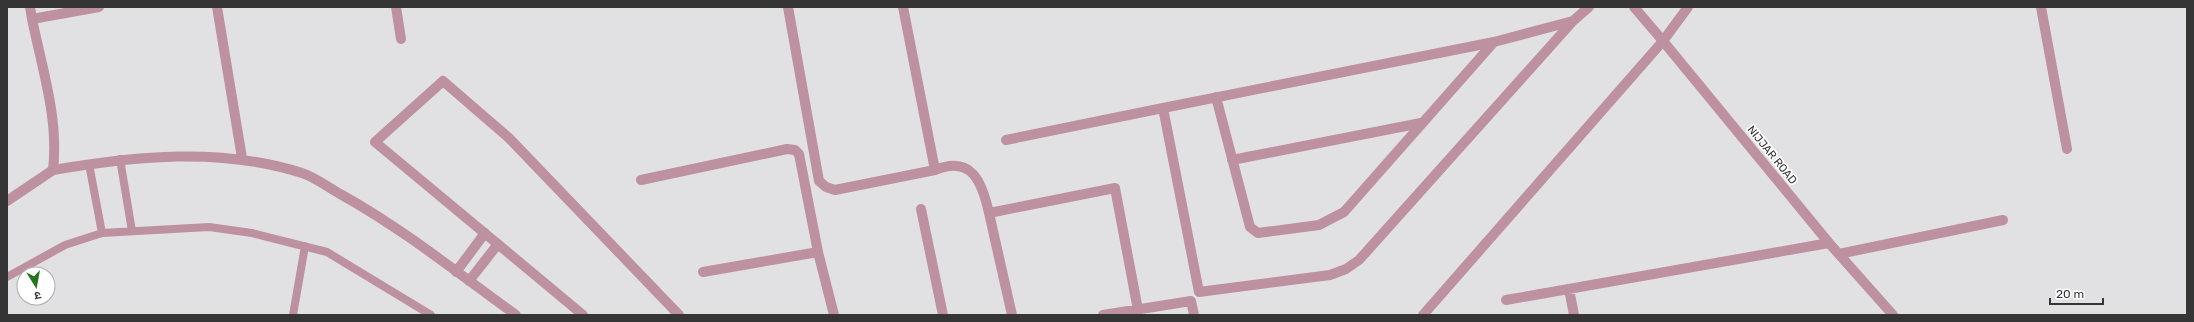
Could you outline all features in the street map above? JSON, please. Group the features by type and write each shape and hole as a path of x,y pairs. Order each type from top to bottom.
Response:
{"street":[{"path":"30,7 52,113 56,149 53,170"},
{"path":"32,19 99,7"},
{"path":"216,7 242,158"},
{"path":"396,7 401,39"},
{"path":"788,7 819,181 826,187 835,190 935,170 948,165 960,165 973,174 984,188 1012,315"},
{"path":"904,7 935,170"},
{"path":"1163,108 1199,292 1330,275 1346,269 1359,260 1573,21 1589,7"},
{"name":"NIJJAR ROAD","path":"1634,7 1829,243 1892,315"},
{"path":"1423,315 1663,41 1688,7"},
{"path":"2041,7 2067,149"},
{"path":"1006,140 1494,42 1573,21"},
{"path":"1216,97 1247,223 1252,230 1258,233 1319,225 1344,212 1494,42"},
{"path":"583,315 375,142 443,81 509,138 668,312 679,315"},
{"path":"1232,160 1421,123"},
{"path":"641,180 787,149 795,150 799,154 818,252 834,315"},
{"path":"7,201 53,170 120,159 190,155 242,158 303,173 372,212 516,315"},
{"path":"989,213 1115,188 1138,310"},
{"path":"920,209 943,315"},
{"path":"1839,254 2003,220"},
{"path":"456,272 485,233"},
{"path":"1506,300 1829,243"},
{"path":"469,281 498,244"},
{"path":"703,272 818,252"},
{"path":"1569,289 1574,315"},
{"path":"1103,315 1191,301 1194,315"}],"lane":[{"path":"120,159 132,231"},
{"path":"89,164 102,233"},
{"path":"7,277 65,245 102,233 209,227 252,233 327,252 432,315"},
{"path":"293,315 305,246"}]}
